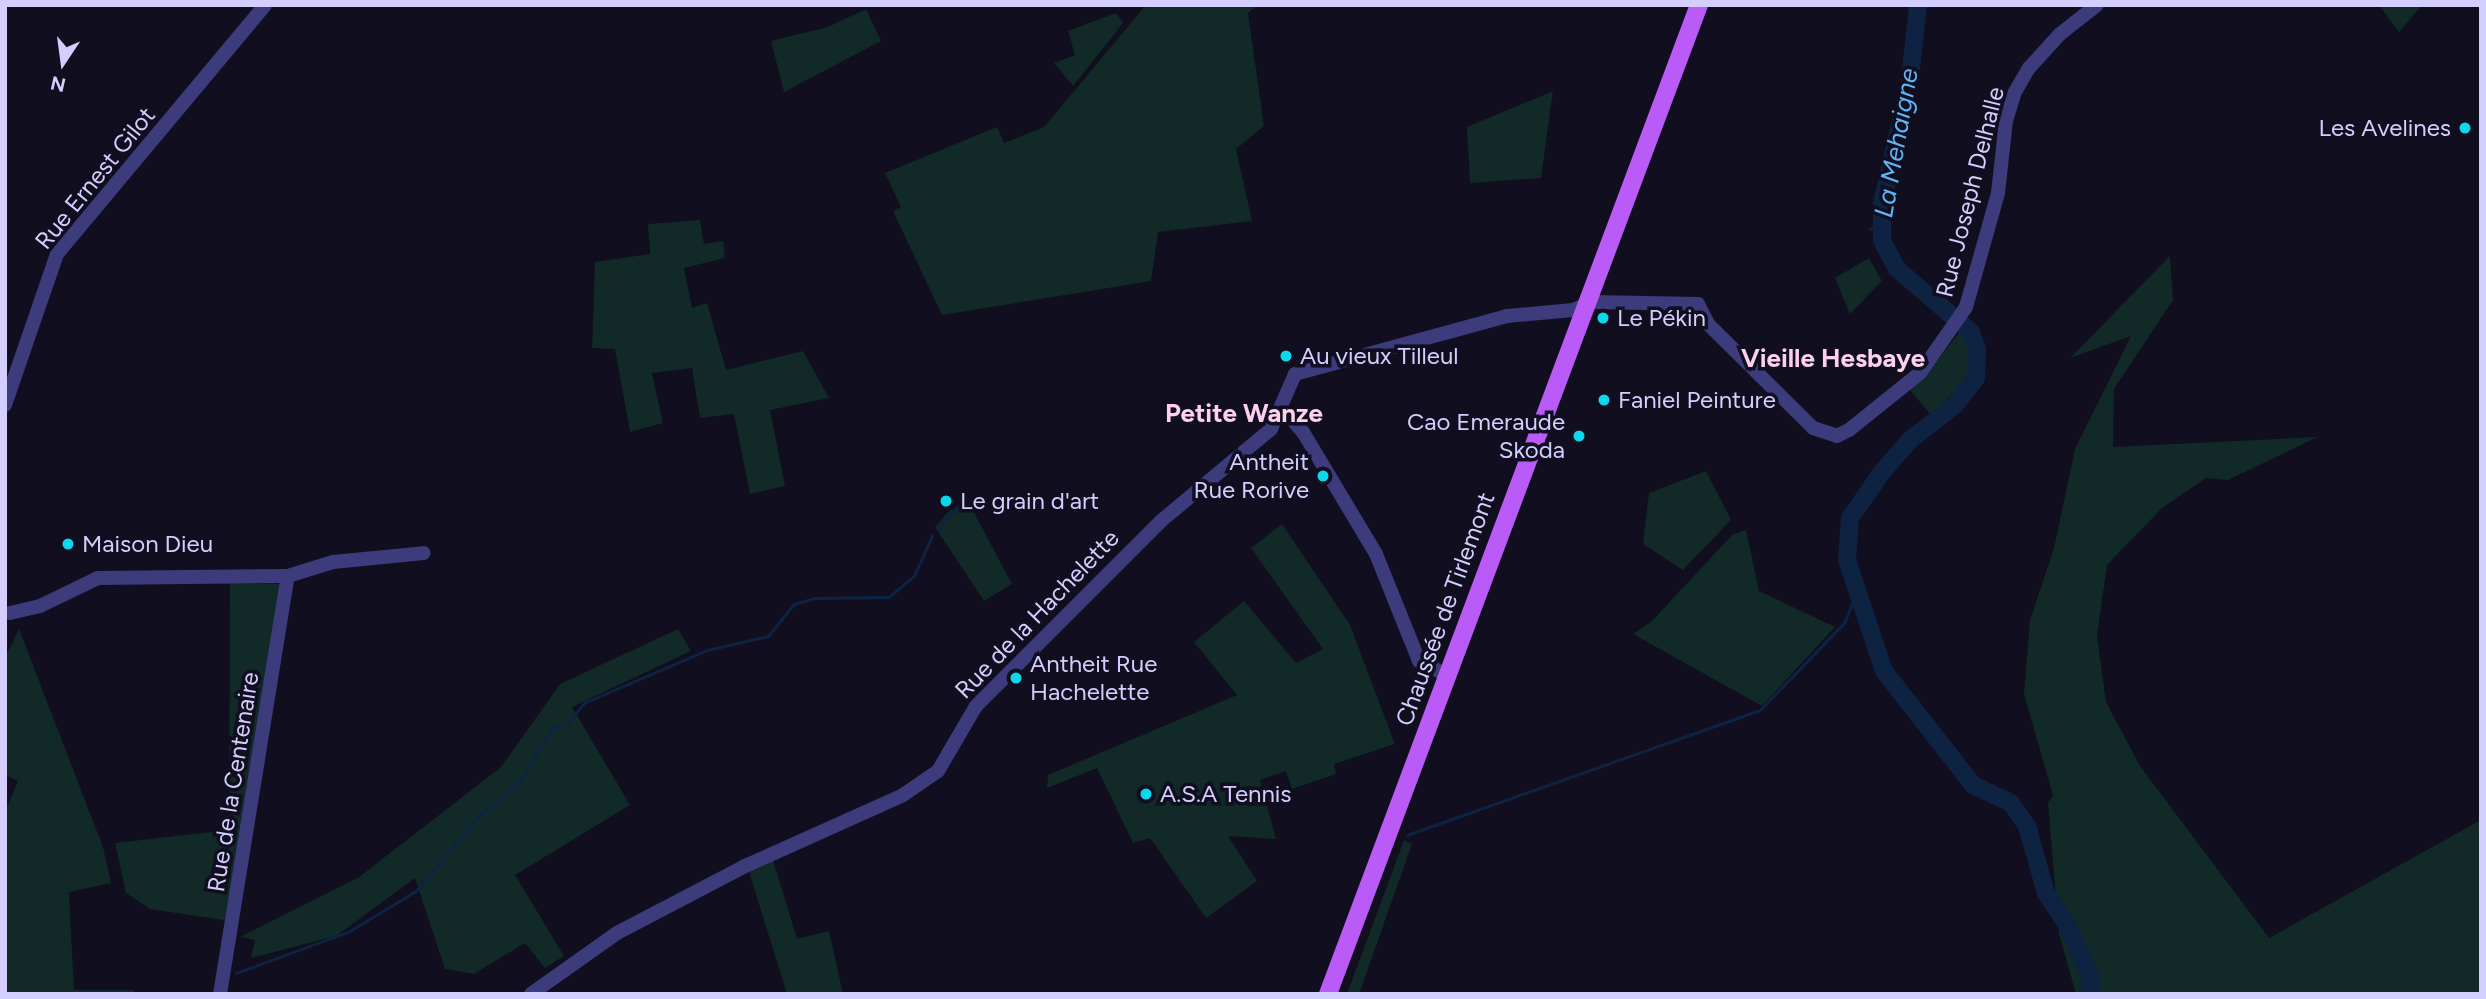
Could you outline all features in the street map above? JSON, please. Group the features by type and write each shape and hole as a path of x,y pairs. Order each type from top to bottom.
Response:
{"main road":[{"name":"Chaussée de Tirlemont","path":"1328,994 1699,5"}],"street":[{"name":"Rue Ernest Gilot","path":"5,405 57,254 265,5"},
{"name":"Rue Joseph Delhalle","path":"1586,304 1698,304 1708,324 1813,428 1837,436 1920,373 1966,307 1998,193 2006,121 2015,92 2029,68 2060,34 2097,5"},
{"name":"Rue de la Hachelette","path":"531,994 617,933 743,867 903,795 939,771 976,706 1161,521 1271,429 1295,374 1507,316 1573,310 1586,304"},
{"path":"1282,408 1303,432 1376,554 1419,661 1447,676"},
{"path":"5,628 8,609 40,606 98,578 288,576 333,562 424,553"},
{"name":"Rue de la Centenaire","path":"220,994 288,576"}],"green space":[{"path":"1146,5 1258,5 1248,13 1264,126 1236,149 1252,221 1158,232 1151,281 942,315 893,211 901,207 885,173 997,127 1004,143 1044,127"},
{"path":"2379,5 2422,5 2399,32"},
{"path":"866,9 881,41 784,92 771,41 828,27"},
{"path":"1116,13 1123,23 1073,86 1054,63 1075,55 1068,31"},
{"path":"1553,91 1541,178 1470,183 1467,127"},
{"path":"700,220 704,244 723,241 725,258 684,268 692,308 707,303 726,370 803,351 829,398 770,410 785,486 750,494 734,414 700,418 692,368 652,373 663,423 630,432 615,349 592,348 595,262 650,254 648,224"},
{"path":"2170,256 2173,300 2114,389 2113,447 2318,437 2228,480 2206,478 2162,508 2107,565 2097,636 2106,702 2140,766 2269,938 2481,820 2481,994 2076,994 2059,934 2048,803 2053,795 2024,694 2030,620 2054,548 2075,449 2131,336 2070,358"},
{"path":"1869,258 1882,281 1850,314 1835,278"},
{"path":"1961,330 1973,351 1969,378 1931,415 1909,389 1927,374"},
{"path":"1706,471 1731,520 1683,570 1643,544 1649,493"},
{"path":"971,507 1012,584 984,601 935,527 950,510"},
{"path":"1282,524 1350,625 1395,744 1334,764 1336,774 1292,789 1286,771 1260,780 1276,839 1228,836 1257,881 1206,918 1150,838 1133,843 1097,768 1047,788 1048,775 1237,695 1194,642 1244,601 1296,663 1323,649 1251,548"},
{"path":"1746,530 1759,591 1835,627 1762,706 1633,634 1651,622 1732,535"},
{"path":"230,583 279,584 230,921 150,909 126,893 115,843 229,830"},
{"path":"19,629 103,847 111,883 69,892 74,990 134,990 134,994 5,994 5,812 18,781 5,775 5,658"},
{"path":"678,629 691,651 572,707 630,805 515,875 564,956 545,968 525,943 474,974 445,969 415,878 336,936 251,958 255,940 240,937 359,877 501,767 560,684"},
{"path":"1404,840 1412,844 1359,994 1347,994"},
{"path":"773,860 797,939 829,931 843,994 787,994 749,872"}],"waterway":[{"name":"La Mehaigne","path":"1918,5 1909,86 1882,203 1882,240 1897,269 1971,332 1977,349 1976,378 1954,406 1910,440 1882,472 1850,518 1847,560 1884,671 1973,785 2011,803 2027,826 2046,893 2069,928 2090,977 2091,994"},
{"path":"1870,229 1882,226"},
{"path":"938,529 958,506 980,503"},
{"path":"236,973 348,932 416,891 476,819 520,782 552,728 568,723 584,703 707,650 768,636 794,604 815,598 889,597 914,576 932,536"},
{"path":"1407,835 1760,710 1844,623 1856,595"}],"place":[{"name":"Les Avelines","path":"2465,128"},
{"name":"Le Pékin","path":"1603,318"},
{"name":"Au vieux Tilleul","path":"1286,356"},
{"name":"Faniel Peinture","path":"1604,400"},
{"name":"Cao Emeraude Skoda","path":"1579,436"},
{"name":"Antheit Rue Rorive","path":"1323,476"},
{"name":"Le grain d'art","path":"946,501"},
{"name":"Maison Dieu","path":"68,544"},
{"name":"Antheit Rue Hachelette","path":"1016,678"},
{"name":"A.S.A Tennis","path":"1146,794"}],"district":[{"name":"Vieille Hesbaye","path":"1833,359"},
{"name":"Petite Wanze","path":"1244,414"}]}
